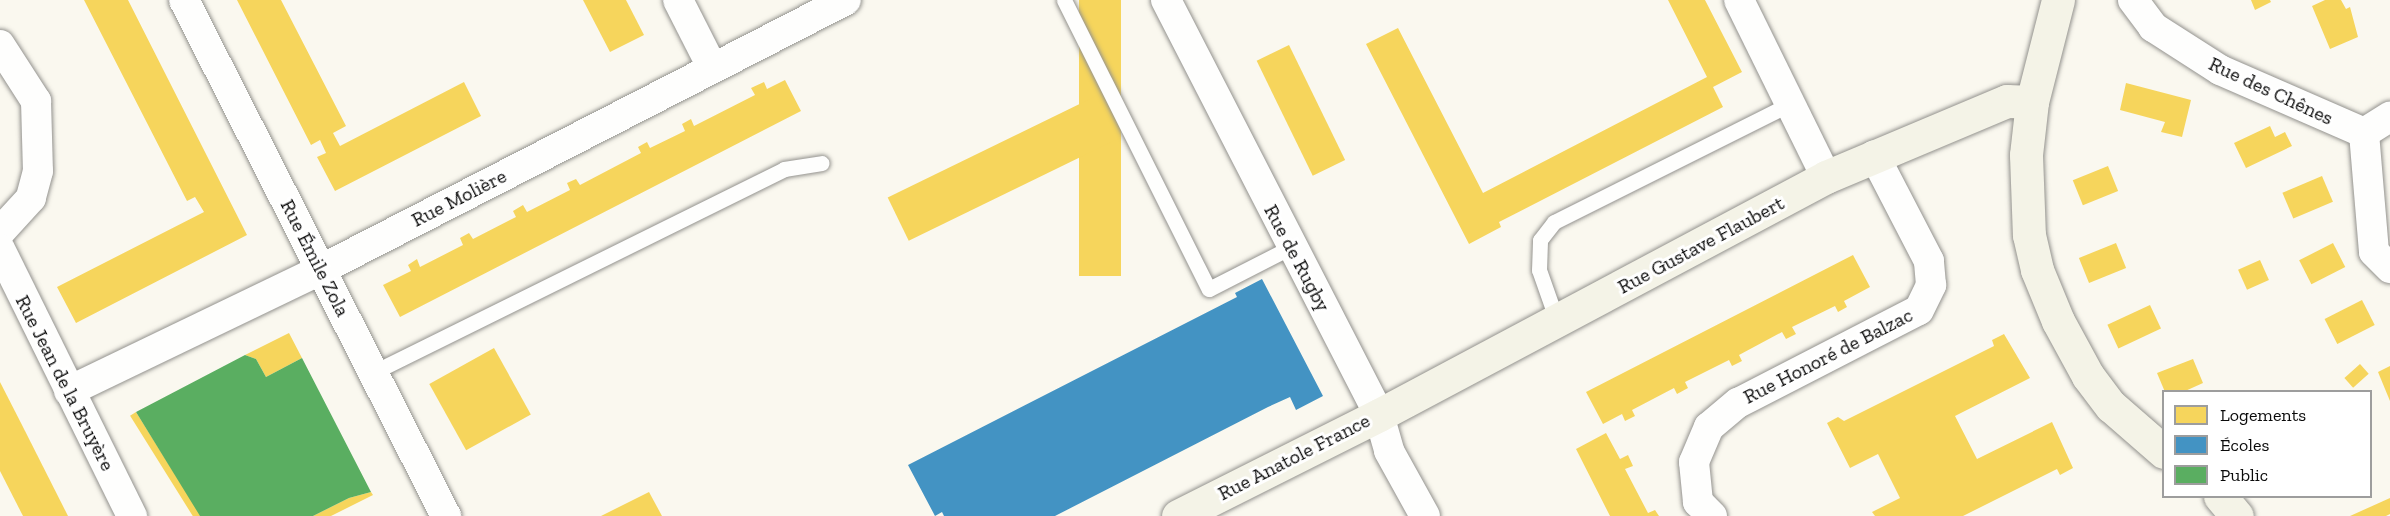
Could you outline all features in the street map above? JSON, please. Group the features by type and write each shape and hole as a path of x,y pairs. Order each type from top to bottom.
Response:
{"street":[{"name":"Rue Émile Zola","path":"184,0 446,516"},
{"path":"678,0 712,67"},
{"name":"Rue Molière","path":"69,391 320,270 846,0"},
{"name":"Rue de Rugby","path":"1166,0 1378,415 1389,451 1425,516"},
{"path":"1739,0 1826,177"},
{"path":"2058,0 2032,102 2027,198 2029,235 2037,270 2058,321 2088,376 2111,406 2162,451"},
{"name":"Rue des Chênes","path":"2133,0 2153,27 2220,70 2364,133"},
{"path":"0,45 36,101 38,171 31,198 0,232"},
{"name":"Rue Gustave Flaubert","path":"1378,415 1826,177 2007,101 2032,102"},
{"path":"2390,117 2364,133 2374,252 2390,268"},
{"name":"Rue Honoré de Balzac","path":"1712,516 1698,502 1694,462 1709,427 1738,403 1919,310 1931,285 1929,261 1874,155"},
{"name":"Rue Jean de la Bruyère","path":"0,249 132,516"},
{"name":"Rue Anatole France","path":"1178,516 1378,415"},
{"path":"2222,498 2237,516"}],"lane":[{"path":"1064,0 1209,289 1291,247"},
{"path":"1557,321 1539,270 1540,240 1554,222 1790,104"},
{"path":"374,372 784,169 822,163"}],"building: Logements":[{"path":"84,0 128,0 247,235 76,323 57,287 204,212 195,197 187,201"},
{"path":"237,0 281,0 346,126 333,133 340,146 464,82 481,116 335,191 317,157 326,153 320,140 311,145"},
{"path":"583,0 626,0 644,35 610,52"},
{"path":"1079,0 1121,0 1121,276 1079,276"},
{"path":"1668,0 1705,0 1742,72 1713,87 1723,107 1499,222 1501,227 1469,244 1366,44 1398,28 1483,193 1707,77"},
{"path":"2251,0 2270,0 2271,2 2255,10"},
{"path":"2325,0 2341,0 2346,9 2350,7 2358,37 2330,49 2312,6"},
{"path":"1289,45 1345,160 1313,176 1257,61"},
{"path":"785,80 801,111 400,317 383,285 411,271 408,265 417,259 420,267 463,245 460,238 469,233 473,239 516,217 513,211 523,205 527,212 570,190 567,183 576,179 580,185 641,153 638,147 647,142 650,148 685,131 682,124 691,119 694,126 755,95 751,88 764,82 767,89"},
{"path":"2126,83 2191,100 2182,137 2161,132 2165,122 2120,110"},
{"path":"1098,95 1119,138 909,241 888,198"},
{"path":"2270,126 2275,137 2285,132 2292,146 2246,168 2234,143"},
{"path":"2108,166 2118,191 2083,205 2073,180"},
{"path":"2322,176 2333,202 2293,219 2282,193"},
{"path":"2116,243 2126,268 2089,283 2079,258"},
{"path":"2333,243 2345,267 2311,284 2299,260"},
{"path":"1853,255 1870,287 1844,301 1847,307 1838,312 1835,306 1792,327 1796,334 1786,339 1782,332 1739,355 1742,361 1732,366 1729,360 1685,382 1688,388 1677,394 1674,388 1632,410 1635,416 1625,421 1622,414 1603,424 1586,392"},
{"path":"2260,260 2269,280 2247,290 2238,270"},
{"path":"2362,300 2375,325 2337,344 2325,319"},
{"path":"2150,305 2161,329 2118,348 2107,325"},
{"path":"289,333 302,358 266,377 256,359 245,355"},
{"path":"2004,334 2030,378 1955,416 1977,459 2052,422 2073,468 2060,475 2057,469 1963,516 1875,516 1872,512 1900,498 1878,454 1850,468 1827,423 1838,417 1844,421 1994,346 1992,340"},
{"path":"494,348 531,414 466,450 429,384"},
{"path":"2193,359 2203,383 2187,390 2164,390 2157,373"},
{"path":"2360,364 2369,374 2353,388 2344,378"},
{"path":"2390,366 2390,401 2378,372"},
{"path":"0,382 68,516 23,516 0,471"},
{"path":"136,412 201,515 193,516 130,416"},
{"path":"1606,433 1620,459 1628,455 1633,466 1625,469 1648,513 1655,510 1659,516 1610,516 1576,449"},
{"path":"371,492 373,495 331,516 313,516 349,498"},
{"path":"649,492 662,516 601,516"},
{"path":"2390,498 2390,514 2386,516 2350,516"}],"building: Écoles":[{"path":"1262,279 1323,396 1296,410 1290,397 1055,516 944,516 942,512 935,516 908,465 1237,297 1235,293"}],"building: Public":[{"path":"245,355 256,359 266,377 302,358 371,492 349,498 313,516 200,516 136,412"}]}
